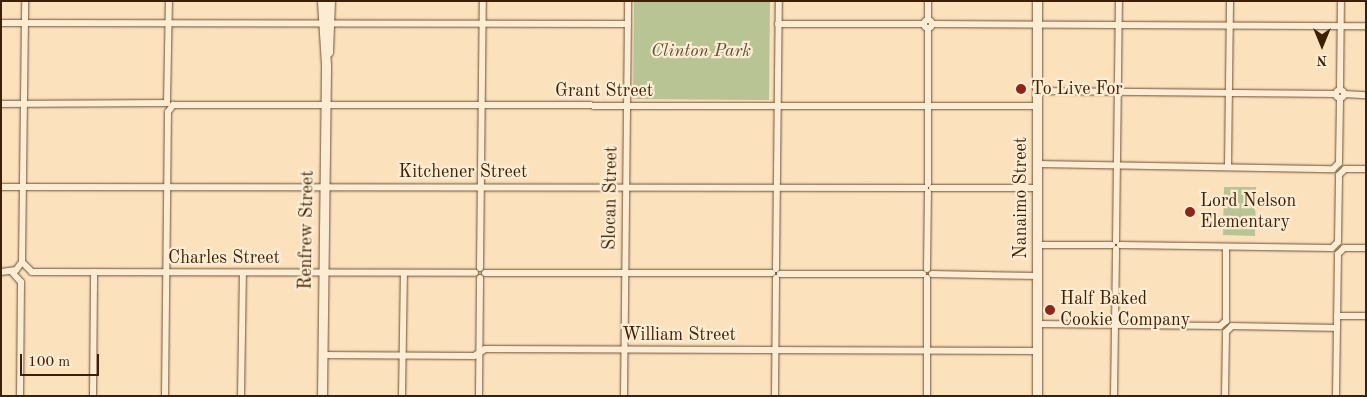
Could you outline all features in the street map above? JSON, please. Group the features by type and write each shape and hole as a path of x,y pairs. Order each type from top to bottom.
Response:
{"street":[{"path":"20,396 24,1"},
{"path":"166,396 169,1"},
{"name":"Renfrew Street","path":"322,1 326,23 322,396"},
{"name":"Renfrew Street","path":"326,23 330,1"},
{"path":"479,396 483,1"},
{"name":"Slocan Street","path":"624,396 628,1"},
{"path":"775,396 778,1"},
{"path":"927,396 928,1"},
{"name":"Nanaimo Street","path":"1037,1 1037,396"},
{"path":"1114,396 1119,1"},
{"path":"1228,167 1230,1"},
{"path":"1336,396 1341,1"},
{"path":"1,23 628,24"},
{"path":"778,24 1118,23 1366,26"},
{"path":"1038,91 1366,95"},
{"name":"Grant Street","path":"1,104 1038,106"},
{"path":"1038,164 1366,169"},
{"name":"Kitchener Street","path":"1,187 1038,188"},
{"path":"1037,245 1366,248"},
{"path":"1225,396 1226,247"},
{"name":"Charles Street","path":"1,272 776,273 1038,276"},
{"path":"93,396 94,272"},
{"path":"242,396 243,273"},
{"path":"402,396 404,273"},
{"path":"1337,316 1366,316"},
{"path":"1038,324 1337,328"},
{"name":"William Street","path":"322,355 403,356 479,353 485,349 1038,350"}],"green space":[{"name":"Clinton Park","path":"634,1 770,1 769,100 633,99"},
{"path":"1224,187 1256,187 1255,236 1223,235"}],"place":[{"name":"To Live For","path":"1021,89"},
{"name":"Lord Nelson Elementary","path":"1190,212"},
{"name":"Half Baked Cookie Company","path":"1050,310"}]}
